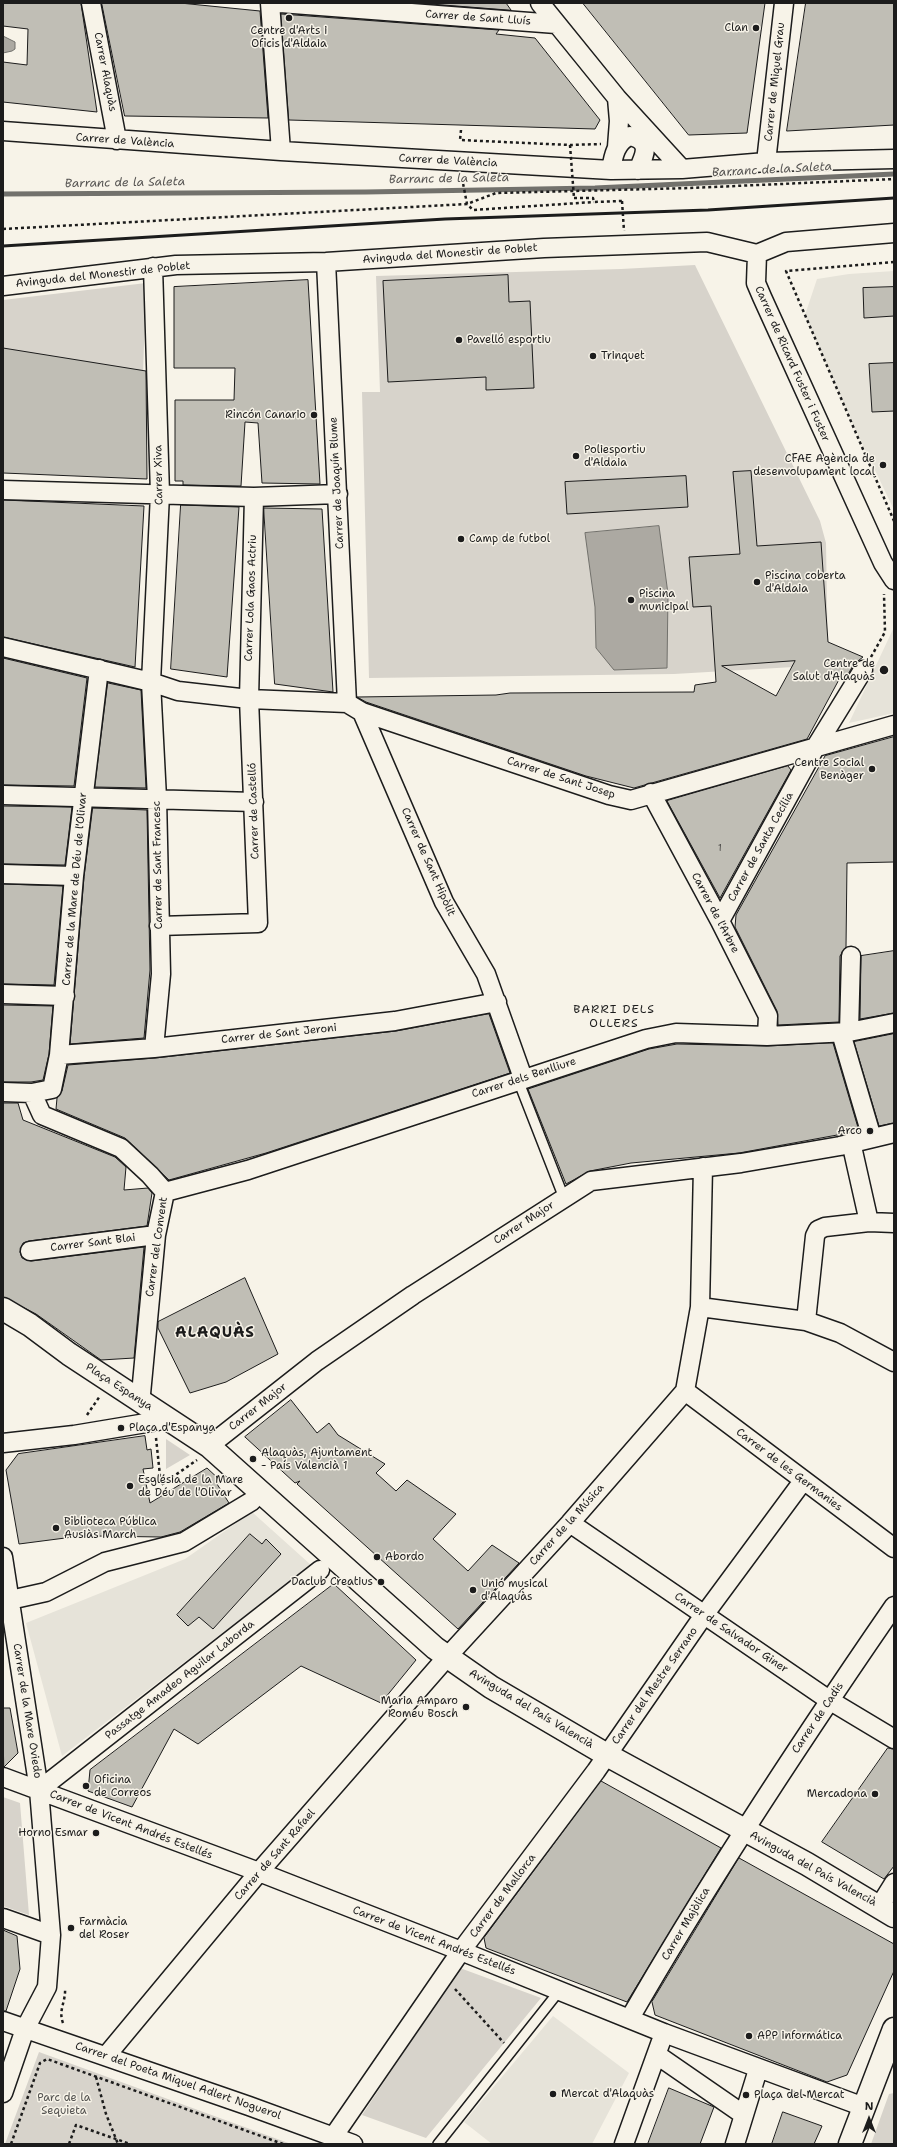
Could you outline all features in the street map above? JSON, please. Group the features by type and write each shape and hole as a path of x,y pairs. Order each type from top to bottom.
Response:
{"street":[{"name":"Carrer Alaquàs","path":"91,3 117,140"},
{"path":"270,3 281,151"},
{"name":"Carrer de Sant Lluís","path":"280,3 556,24"},
{"path":"540,3 617,98 628,141 611,170"},
{"name":"Carrer de Miquel Grau","path":"766,162 784,3"},
{"path":"617,98 619,120 628,141 644,156 638,170"},
{"name":"Carrer de València","path":"3,131 281,151 611,170 682,169 766,162 894,159"},
{"path":"628,141 667,154 682,169"},
{"path":"757,254 786,242 894,233"},
{"name":"Avinguda del Monestir de Poblet","path":"3,286 176,265 326,262 544,248 706,242 757,254"},
{"name":"Carrer de Ricard Fuster i Fuster","path":"757,254 756,283 883,563 894,580"},
{"name":"Carrer de Joaquín Blume","path":"326,262 338,494 354,708"},
{"name":"Carrer Xiva","path":"151,682 160,494 153,267"},
{"path":"3,490 254,497 338,494"},
{"name":"Carrer Lola Gaos Actriu","path":"249,699 254,497"},
{"name":"Carrer de Sant Josep","path":"3,647 151,682 178,691 354,708 609,796 631,800 651,793 894,725"},
{"name":"Carrer de la Mare de Déu de l'Olivar","path":"32,1093 52,1089 59,1055 74,876 99,669"},
{"name":"Carrer de Santa Cecília","path":"720,921 815,748 863,670"},
{"name":"Carrer de Sant Francesc","path":"151,682 157,798 161,974 154,1048"},
{"name":"Carrer de Castelló","path":"159,926 258,923 249,699"},
{"name":"Carrer de Sant Hipòlit","path":"354,708 444,902 486,974 497,1002 520,1079"},
{"name":"Carrer de l'Arbre","path":"651,793 720,921 768,1016 767,1036"},
{"path":"3,795 157,798 254,802"},
{"path":"3,874 74,876"},
{"path":"851,956 845,1032 872,1138"},
{"path":"3,994 65,996"},
{"name":"Carrer de Sant Jeroni","path":"59,1055 154,1048 395,1021 497,1002"},
{"name":"Carrer dels Benlliure","path":"165,1192 248,1170 520,1079 646,1039 676,1033 767,1036 845,1032 894,1024"},
{"path":"3,1092 32,1093"},
{"name":"Carrer del Convent","path":"32,1093 42,1115 121,1148 150,1175 165,1192 156,1236 141,1394 137,1399"},
{"name":"Carrer Major","path":"206,1451 317,1361 413,1295 591,1181 741,1163 894,1133"},
{"path":"851,1142 869,1222"},
{"path":"685,1391 700,1307 703,1167"},
{"path":"806,1321 815,1236 818,1230 869,1222 894,1222"},
{"name":"Carrer Sant Blai","path":"30,1251 156,1236"},
{"path":"700,1307 806,1321 840,1334 894,1362"},
{"name":"Plaça Espanya","path":"3,1309 137,1399 206,1451"},
{"name":"Carrer de les Germanies","path":"685,1391 894,1548"},
{"name":"Carrer de la Música","path":"447,1657 570,1523 685,1391"},
{"path":"3,1443 74,1435 157,1422"},
{"name":"Avinguda del País Valencià","path":"206,1451 434,1648 491,1687 607,1755 886,1911"},
{"name":"Carrer del Mestre Serrano","path":"607,1755 704,1615 803,1481"},
{"path":"10,1600 46,1592 105,1562 184,1542 252,1501"},
{"name":"Carrer de Salvador Giner","path":"570,1523 829,1700 894,1739"},
{"name":"Carrer de la Mare Oviedo","path":"3,1557 40,1790 51,1935 47,1987 25,2029 3,2093"},
{"name":"Passatge Amadeo Aguilar Laborda","path":"40,1790 320,1570"},
{"name":"Carrer de Cadis","path":"743,1830 829,1700 894,1606"},
{"name":"Carrer de Sant Rafael","path":"106,2056 259,1872 447,1657"},
{"name":"Carrer de Mallorca","path":"333,2137 444,1976 607,1755"},
{"name":"Carrer de Vicent Andrés Estellés","path":"3,1777 259,1872 462,1951 664,2033 864,2107"},
{"name":"Carrer Majòlica","path":"630,2018 743,1830"},
{"path":"886,1911 894,1883"},
{"path":"3,1918 51,1935"},
{"name":"Carrer del Poeta Miquel Adlert Noguerol","path":"3,2021 353,2144"},
{"path":"850,2144 894,2029"},
{"path":"624,2144 664,2033"},
{"path":"660,2057 744,2115"},
{"path":"735,2144 756,2076"}],"lane":[{"name":"Carrer de Sant Hipòlit","path":"520,1079 564,1198"},
{"path":"438,2144 560,1990"}],"path":[{"path":"461,130 460,140 570,144 628,141"},
{"path":"570,144 574,198 593,198 594,202"},
{"path":"460,175 467,204 473,210 622,201 624,232"},
{"path":"3,229 467,204 496,193 690,188 894,179"},
{"path":"894,262 786,271 894,521"},
{"path":"863,670 885,632 883,563"},
{"path":"74,1435 105,1389"},
{"path":"157,1422 161,1485 206,1451"},
{"path":"444,1976 512,2051"},
{"path":"11,2144 40,2063 47,2059 55,2060 283,2144"},
{"path":"96,2076 106,2114 118,2144"},
{"path":"69,2144 76,2125 130,2144"}],"shaded area":[{"path":"3,36 15,42 15,49 3,53"},
{"path":"894,271 894,510 851,420 805,315 817,279 849,274"},
{"name":"Piscina municipal","path":"659,526 668,594 667,668 614,670 596,648 595,607 585,533"},
{"name":"Centre de Salut d'Alaquàs","path":"894,627 894,713 849,723"},
{"path":"252,1512 311,1565 62,1756 26,1623 185,1559"},
{"name":"Mercat d'Alaquàs","path":"553,2016 629,2073 592,2144 492,2144 464,2122"}],"green space":[{"name":"Poliesportiu d'Aldaia","path":"695,265 820,521 826,543 828,665 674,674 369,678 362,392 380,392 376,276 621,269"},
{"path":"146,283 143,375 3,352 3,300"},
{"path":"166,1439 190,1455 166,1469"},
{"path":"3,1797 20,1803 29,1915 3,1906"},
{"path":"460,1968 541,1998 426,2138 362,2115"},
{"name":"Parc de la Sequieta","path":"39,2052 291,2144 5,2144"},
{"path":"894,2093 894,2144 871,2144 889,2094"}],"building":[{"path":"3,3 81,3 97,112 3,102 3,62 27,65 28,29 3,26"},
{"path":"102,3 180,3 260,11 268,118 125,116"},
{"path":"418,3 506,3 511,10"},
{"path":"583,3 765,3 747,133 689,135"},
{"path":"806,3 894,3 894,125 787,131"},
{"path":"281,14 499,30 496,34 535,38 600,120 595,129 289,120"},
{"name":"Pavelló esportiu","path":"508,275 509,302 530,301 534,388 486,390 486,377 388,382 383,281"},
{"path":"308,280 320,484 262,483 258,423 245,422 241,486 183,485 183,481 175,481 175,400 234,400 235,368 174,368 174,287"},
{"path":"894,287 894,316 864,318 863,288"},
{"path":"3,348 146,371 147,479 3,473"},
{"path":"894,363 894,411 872,412 869,364"},
{"path":"751,471 757,546 821,542 828,642 863,657 854,664 847,676 842,674 807,739 634,788 586,776 366,702 357,697 496,695 510,693 694,692 695,685 716,682 711,606 693,607 689,557 740,554 733,472","holes":["795,661 776,696 722,666"]},
{"path":"686,476 688,507 567,514 565,482"},
{"path":"3,500 144,506 135,667 3,637"},
{"path":"181,505 239,507 227,677 171,669"},
{"path":"264,508 322,509 333,692 275,684"},
{"path":"3,658 87,678 74,786 3,785"},
{"path":"108,683 141,690 146,788 95,787"},
{"path":"894,737 894,862 847,863 846,947 840,956 839,1022 778,1025 777,1011 735,927 736,915 825,756"},
{"path":"788,766 791,770 720,898 667,801"},
{"path":"3,806 72,807 65,865 3,864"},
{"path":"93,808 147,810 150,970 144,1038 70,1044 84,877"},
{"path":"3,884 63,886 54,985 3,984"},
{"path":"894,951 894,1013 860,1019 861,956"},
{"path":"3,1005 53,1006 49,1054 43,1080 31,1082 3,1082"},
{"path":"489,1014 510,1073 266,1153 169,1180 125,1138 56,1109 57,1098 62,1091 68,1065 155,1058 396,1031"},
{"path":"894,1034 894,1123 879,1126 854,1042"},
{"path":"833,1043 859,1131 739,1153 631,1163 590,1171 566,1184 528,1089 649,1049 677,1044 767,1046"},
{"path":"3,1103 18,1103 23,1120 115,1157 126,1167 124,1190 148,1188 152,1193 147,1226 29,1241 23,1243 20,1252 22,1258 31,1261 144,1247 134,1358 101,1360 36,1314 3,1297"},
{"path":"245,1278 278,1354 226,1382 190,1393 158,1328 158,1322"},
{"path":"291,1400 317,1433 329,1423 338,1435 385,1464 376,1473 396,1491 407,1480 456,1514 433,1539 468,1571 492,1545 519,1563 458,1629 297,1484 300,1481 295,1483 245,1437"},
{"path":"145,1436 147,1450 151,1449 153,1468 143,1469 150,1503 207,1468 221,1481 217,1484 229,1503 180,1532 161,1537 96,1536 96,1534 19,1544 6,1470 18,1454"},
{"path":"250,1534 262,1544 266,1539 281,1554 213,1629 199,1617 188,1626 177,1615"},
{"path":"334,1584 416,1660 381,1703 301,1666 198,1744 174,1729 132,1807 88,1791 90,1770"},
{"path":"3,1708 10,1708 18,1753 4,1767"},
{"name":"Mercadona","path":"888,1748 894,1749 894,1866 884,1879 822,1842"},
{"path":"601,1781 721,1848 627,2002 486,1948 484,1938"},
{"path":"739,1858 894,1944 894,1971 847,2075 827,2082 655,2015 652,2002"},
{"path":"3,1930 17,1936 20,1969 6,2011 3,2011"},
{"path":"669,2088 714,2107 700,2144 648,2144"},
{"path":"783,2112 822,2126 814,2144 772,2144"}],"waterway":[{"name":"Barranc de la Saleta","path":"3,194 366,192 595,188 894,174"}],"railway":[{"path":"3,246 445,219 708,210 894,198"}],"place":[{"name":"Centre d'Arts i Oficis d'Aldaia","path":"289,18"},
{"name":"Clan","path":"756,28"},
{"name":"Pavelló esportiu","path":"459,340"},
{"name":"Trinquet","path":"593,356"},
{"name":"Rincón Canario","path":"314,415"},
{"name":"Poliesportiu d'Aldaia","path":"576,456"},
{"name":"CFAE Agència de desenvolupament local","path":"883,465"},
{"name":"Camp de futbol","path":"461,539"},
{"name":"Piscina coberta d'Aldaia","path":"757,582"},
{"name":"Piscina municipal","path":"631,600"},
{"name":"Centre de Salut d'Alaquàs","path":"884,670"},
{"name":"Centre Social Benàger","path":"872,769"},
{"name":"Arco","path":"870,1131"},
{"name":"Plaça d'Espanya","path":"121,1428"},
{"name":"Alaquàs, Ajuntament - País Valencià 1","path":"253,1459"},
{"name":"Església de la Mare de Déu de l'Olivar","path":"130,1486"},
{"name":"Biblioteca Pública Ausiàs March","path":"56,1528"},
{"name":"Abordo","path":"377,1557"},
{"name":"Daclub Creatius","path":"381,1582"},
{"name":"Unió musical d'Alaquàs","path":"473,1590"},
{"name":"Maria Amparo Romeu Bosch","path":"466,1707"},
{"name":"Oficina de Correos","path":"86,1786"},
{"name":"Mercadona","path":"875,1794"},
{"name":"Horno Esmar","path":"96,1833"},
{"name":"Farmàcia del Roser","path":"71,1928"},
{"name":"APP informática","path":"749,2036"},
{"name":"Mercat d'Alaquàs","path":"553,2094"},
{"name":"Plaça del Mercat","path":"746,2095"}],"district":[{"name":"BARRI DELS OLLERS","path":"614,1017"},
{"name":"ALAQUÀS","path":"215,1333"}]}
